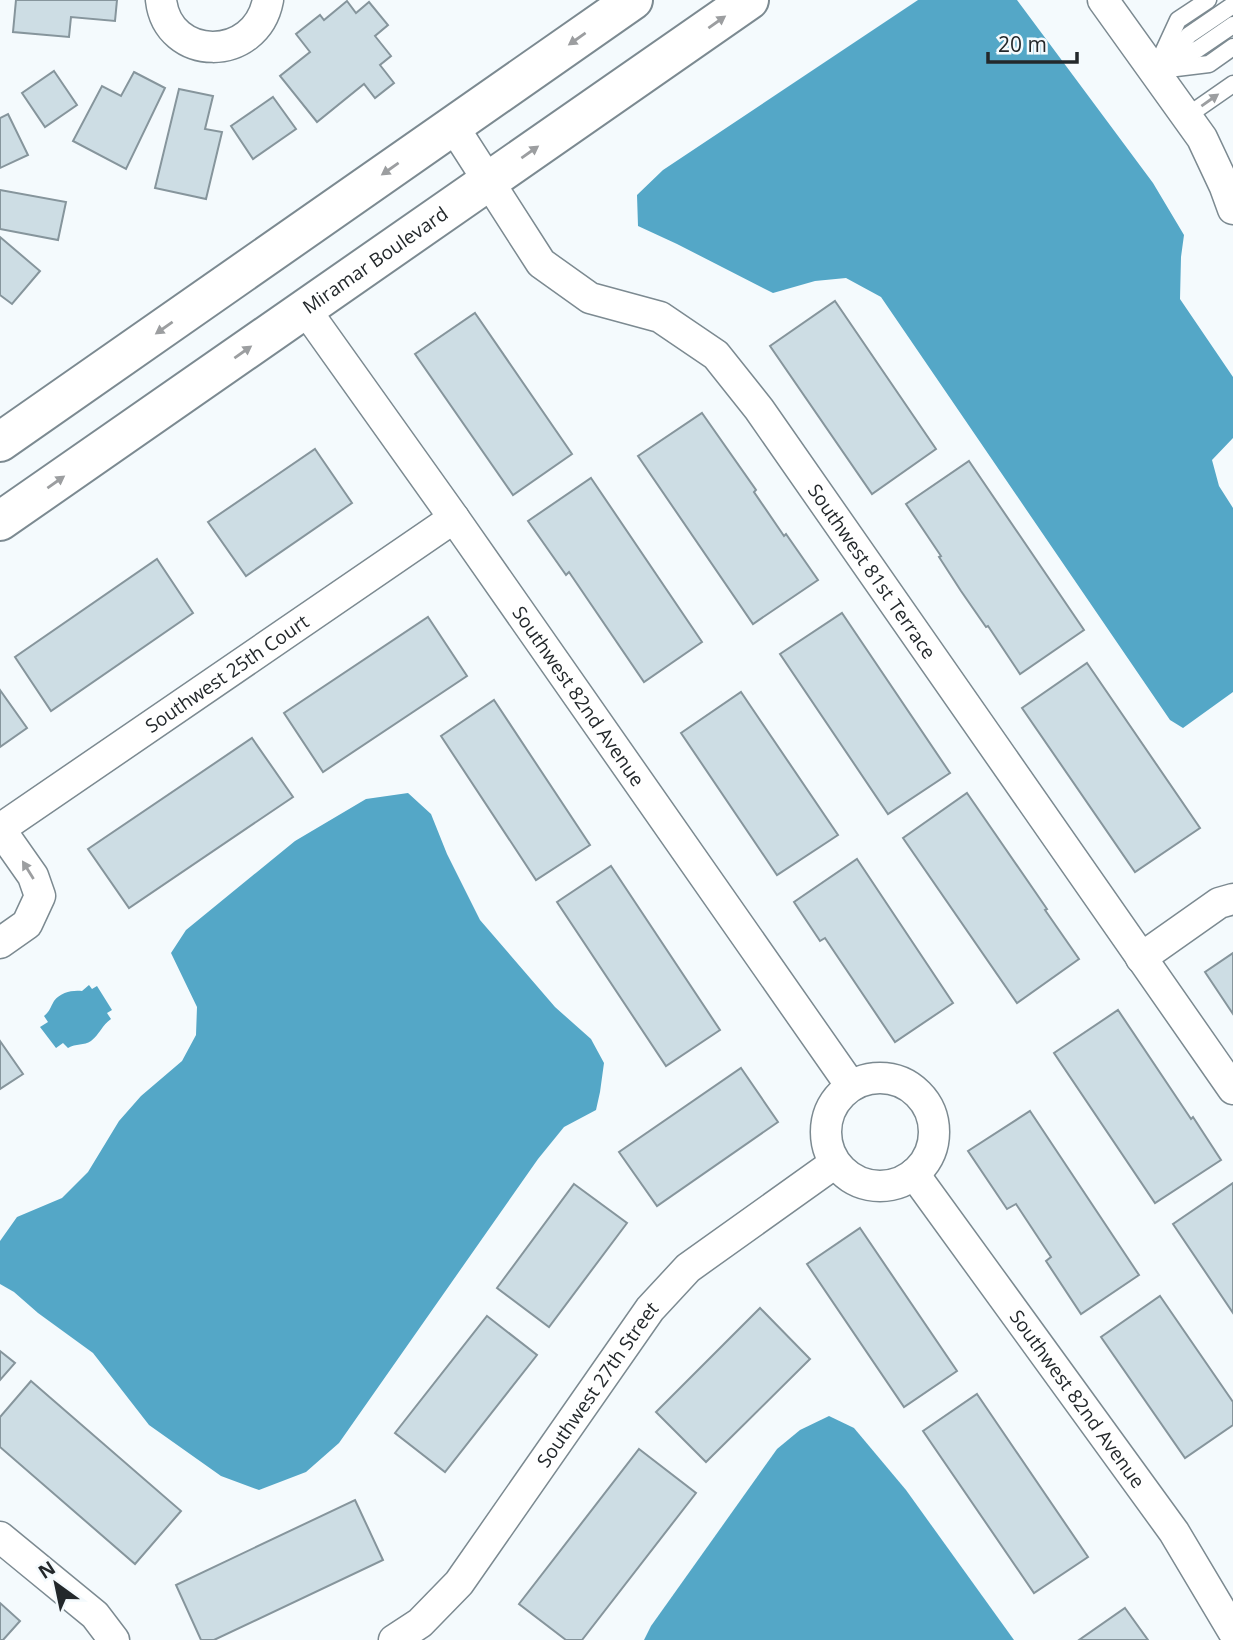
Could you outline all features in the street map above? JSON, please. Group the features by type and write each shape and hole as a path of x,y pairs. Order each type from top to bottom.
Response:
{"street":[{"path":"161,0 166,19 176,31 201,46 217,47 233,44 259,25 268,0"},
{"path":"0,442 633,0"},
{"name":"Miramar Boulevard","path":"0,520 749,0"},
{"path":"1103,0 1202,138 1233,209"},
{"name":"Southwest 81st Terrace","path":"453,126 541,263 590,298 660,317 716,355 758,408 1233,1089"},
{"name":"Southwest 82nd Avenue","path":"305,309 851,1086"},
{"name":"Southwest 25th Court","path":"0,829 454,518"},
{"path":"0,829 33,876 40,896 27,924 0,943"},
{"path":"1141,958 1219,904 1233,899"},
{"path":"886,1077 904,1083 919,1093 929,1108 934,1125 933,1144 926,1161 914,1174 898,1183 881,1187 863,1184 848,1176 835,1163 827,1147 825,1130 829,1113 838,1097 851,1086 868,1079 886,1077"},
{"name":"Southwest 27th Street","path":"394,1640 420,1623 459,1583 650,1309 688,1268 835,1163"},
{"name":"Southwest 82nd Avenue","path":"914,1174 1174,1532 1233,1631"},
{"path":"0,1537 95,1615 114,1640"}],"lane":[{"path":"1155,71 1178,20 1208,0"},
{"path":"1155,71 1189,35 1233,5"},
{"path":"1155,71 1198,49 1233,25"},
{"path":"1155,71 1209,64 1233,47"},
{"path":"1187,116 1233,84"}],"water":[{"path":"918,0 1017,0 1153,183 1184,235 1180,299 1233,377 1233,438 1212,460 1219,486 1233,508 1233,692 1183,728 1170,720 881,297 846,278 815,281 773,293 638,226 637,195 663,170"},
{"path":"408,793 431,814 447,854 480,920 555,1007 591,1039 604,1063 600,1092 596,1110 564,1127 538,1159 339,1443 306,1472 259,1490 221,1476 149,1425 93,1353 0,1284 0,1241 17,1217 62,1198 88,1172 119,1121 141,1096 182,1061 196,1035 197,1007 171,953 186,930 295,841 366,799"},
{"path":"89,985 92,989 97,986 112,1010 107,1013 111,1019 88,1043 68,1048 63,1043 56,1048 40,1027 48,1022 44,1016 60,996 71,991 82,991"},
{"path":"829,1416 854,1428 906,1490 1014,1640 644,1640 651,1626 777,1449 800,1430"}],"building":[{"path":"16,0 117,0 115,21 71,17 69,37 13,32"},
{"path":"347,1 356,13 369,2 388,25 375,36 391,56 380,65 394,83 375,98 364,84 317,122 280,76 310,52 296,34 320,15 324,20"},
{"path":"54,71 77,105 45,127 22,93"},
{"path":"134,72 165,88 126,169 73,141 102,86 121,96"},
{"path":"179,89 213,96 205,129 222,132 206,199 155,188"},
{"path":"273,97 296,129 253,159 231,126"},
{"path":"8,114 28,155 0,168 0,118"},
{"path":"0,190 66,202 58,240 0,229"},
{"path":"0,237 40,271 12,304 0,295"},
{"path":"835,301 936,449 872,494 770,346"},
{"path":"475,313 572,454 513,495 415,354"},
{"path":"702,413 756,490 754,492 784,536 786,534 818,580 753,624 638,456"},
{"path":"315,449 352,503 246,576 208,522"},
{"path":"969,461 1084,630 1020,674 961,591 906,504"},
{"path":"591,478 702,642 644,682 569,572 566,575 528,521"},
{"path":"157,559 193,613 51,711 15,657"},
{"path":"842,613 950,773 888,814 780,654"},
{"path":"428,617 467,676 323,772 284,713"},
{"path":"1087,663 1200,828 1135,872 1022,708"},
{"path":"0,690 27,728 0,747"},
{"path":"741,692 838,835 777,875 681,733"},
{"path":"494,700 590,845 536,880 441,736"},
{"path":"252,738 293,797 129,908 88,849"},
{"path":"967,793 1079,959 1017,1003 903,838"},
{"path":"857,859 953,1003 895,1042 825,938 820,941 794,902"},
{"path":"611,866 720,1030 666,1066 557,902"},
{"path":"1233,953 1233,1014 1205,972"},
{"path":"1118,1010 1221,1160 1155,1203 1054,1053"},
{"path":"0,1041 23,1074 0,1089"},
{"path":"741,1068 778,1122 657,1206 619,1152"},
{"path":"1030,1111 1139,1275 1081,1314 1046,1261 1051,1257 1016,1204 1007,1209 968,1151"},
{"path":"1233,1183 1233,1313 1173,1224"},
{"path":"574,1184 627,1223 549,1327 497,1288"},
{"path":"860,1228 957,1371 904,1407 807,1264"},
{"path":"1160,1296 1233,1402 1233,1425 1185,1458 1101,1337"},
{"path":"760,1308 810,1359 706,1462 656,1412"},
{"path":"487,1316 537,1355 445,1472 395,1433"},
{"path":"0,1351 15,1363 0,1380"},
{"path":"31,1381 181,1511 135,1564 0,1447 0,1417"},
{"path":"977,1394 1088,1557 1034,1593 923,1431"},
{"path":"639,1449 696,1493 582,1640 566,1640 519,1604"},
{"path":"355,1500 383,1560 214,1640 201,1640 176,1585"},
{"path":"0,1603 20,1621 3,1640 0,1640"},
{"path":"1125,1608 1148,1640 1079,1640"}]}
